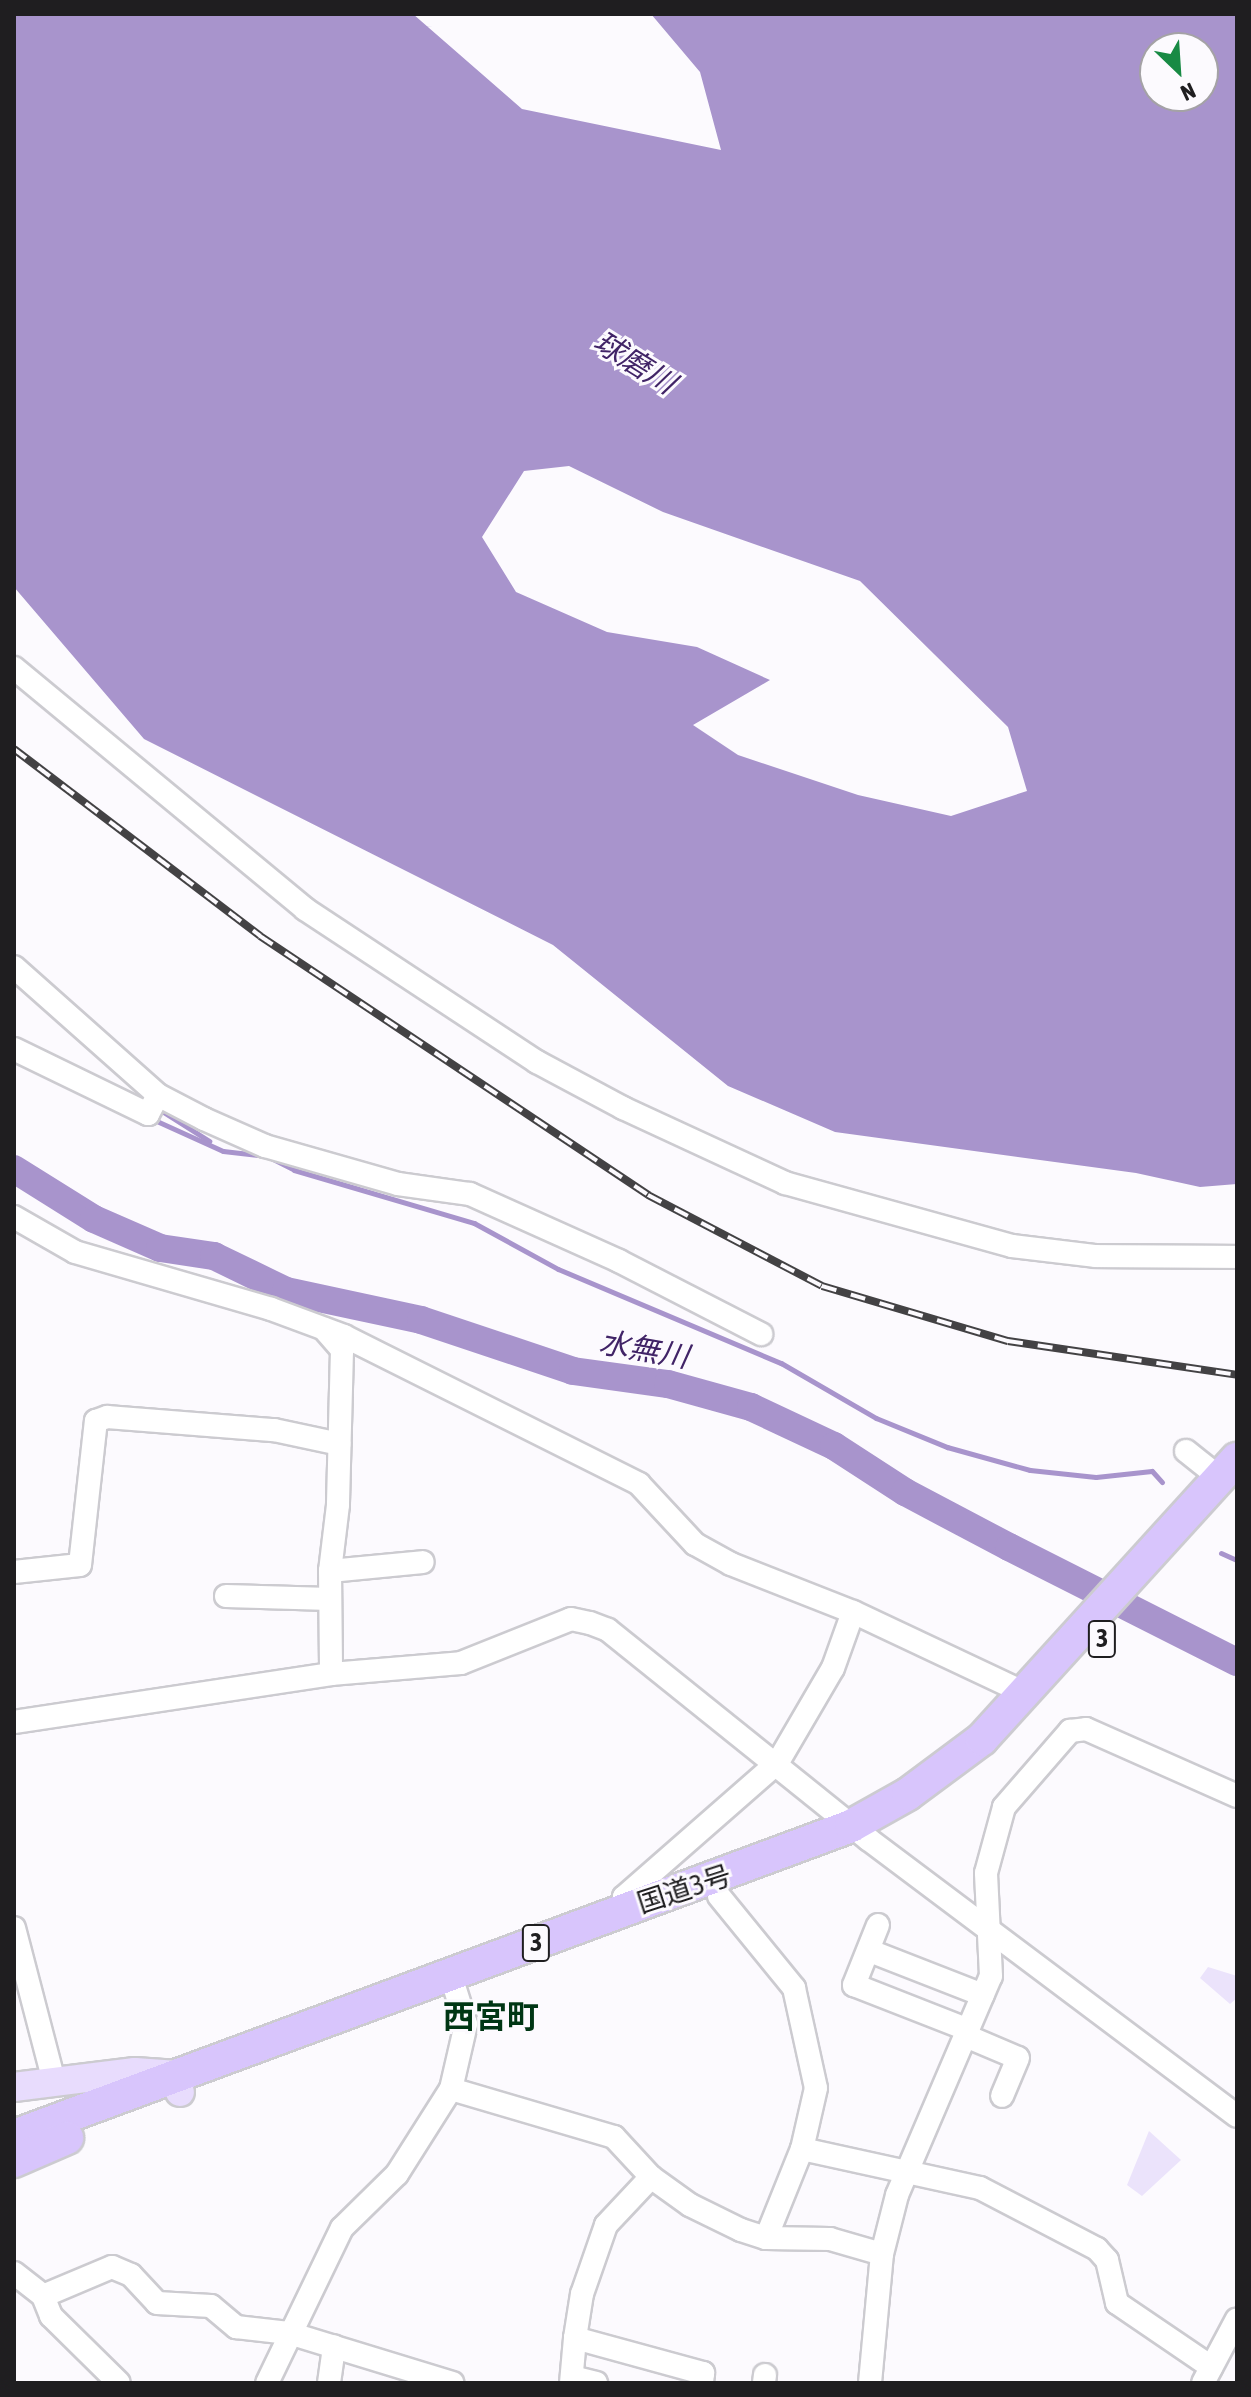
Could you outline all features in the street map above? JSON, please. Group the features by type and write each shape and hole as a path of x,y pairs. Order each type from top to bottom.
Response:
{"highway":[{"name":"国道3号","path":"14,2136 117,2094 177,2084 454,1985 719,1896 860,1832 989,1759 1038,1693 1148,1573 1231,1475"},
{"name":"国道3号","path":"454,1985 623,1909 860,1832"},
{"name":"国道3号","path":"14,2161 117,2094"}],"main road":[{"path":"14,2087 54,2082 117,2094"}],"street":[{"path":"14,668 305,909 537,1062 623,1108 785,1183 1012,1246 1096,1256 1237,1257"},
{"path":"14,967 153,1104"},
{"path":"14,1049 265,1146 398,1184 470,1194 619,1261 761,1334"},
{"path":"14,1217 75,1252 323,1328 639,1484 695,1544 731,1564 853,1612 1038,1693"},
{"path":"323,1328 342,1350 340,1444 330,1571 331,1674"},
{"path":"14,1572 80,1565 96,1421 107,1417 274,1430 340,1444"},
{"path":"1186,1451 1231,1475"},
{"path":"330,1571 423,1562"},
{"path":"226,1596 330,1599"},
{"path":"623,1909 624,1897 778,1762 833,1668 853,1612"},
{"path":"14,1722 331,1674 461,1663 571,1619 608,1630 778,1762 860,1832 990,1925 1237,2116"},
{"path":"870,2383 882,2254 907,2172 991,1976 986,1873 1004,1807 1070,1731 1107,1734 1237,1796"},
{"path":"719,1896 794,1988 816,2088 802,2149 766,2238"},
{"path":"878,1925 854,1985 1018,2058 1002,2096"},
{"path":"14,1928 54,2082"},
{"path":"870,1951 983,1995"},
{"path":"267,2383 342,2228 397,2174 451,2089 466,2024 454,1985"},
{"path":"451,2089 614,2137 651,2177 690,2205 766,2238 830,2239 882,2254"},
{"path":"802,2149 980,2188 1083,2239 1107,2260 1117,2303 1218,2363 1237,2319"},
{"path":"596,2383 571,2380 582,2294 606,2225 651,2177"},
{"path":"43,2296 112,2267 131,2275 157,2303 211,2306 236,2327 289,2333 453,2383"},
{"path":"14,2273 43,2296 51,2316 119,2383"},
{"path":"575,2338 703,2373 702,2383"},
{"path":"329,2383 334,2346"}],"shaded area":[{"path":"1208,1967 1237,1976 1237,1998 1230,2004 1200,1978"},
{"path":"1149,2131 1181,2160 1142,2196 1127,2185"}],"water":[{"name":"球磨川","path":"14,14 413,14 522,109 721,150 700,72 651,14 1237,14 1237,1184 1200,1187 1136,1173 835,1132 728,1086 553,945 144,739 14,587","holes":["569,466 663,512 860,581 1008,727 1027,791 951,816 858,795 738,755 693,725 770,680 697,647 607,632 516,592 482,537 524,471"]}],"waterway":[{"path":"157,1108 209,1141"},
{"path":"150,1118 223,1151 267,1156 294,1170 474,1223 558,1269 781,1363 876,1418 947,1447 1030,1470 1096,1477 1152,1471 1162,1482"},
{"name":"水無川","path":"14,1169 94,1219 160,1248 214,1256 286,1291 421,1320 573,1371 668,1384 751,1407 834,1446 905,1492 1009,1547 1237,1662"},
{"path":"1221,1553 1237,1560"}],"railway":[{"path":"14,749 260,936 648,1195 822,1286 1008,1341 1237,1375"}],"district":[{"name":"西宮町","path":"491,2017"}]}
